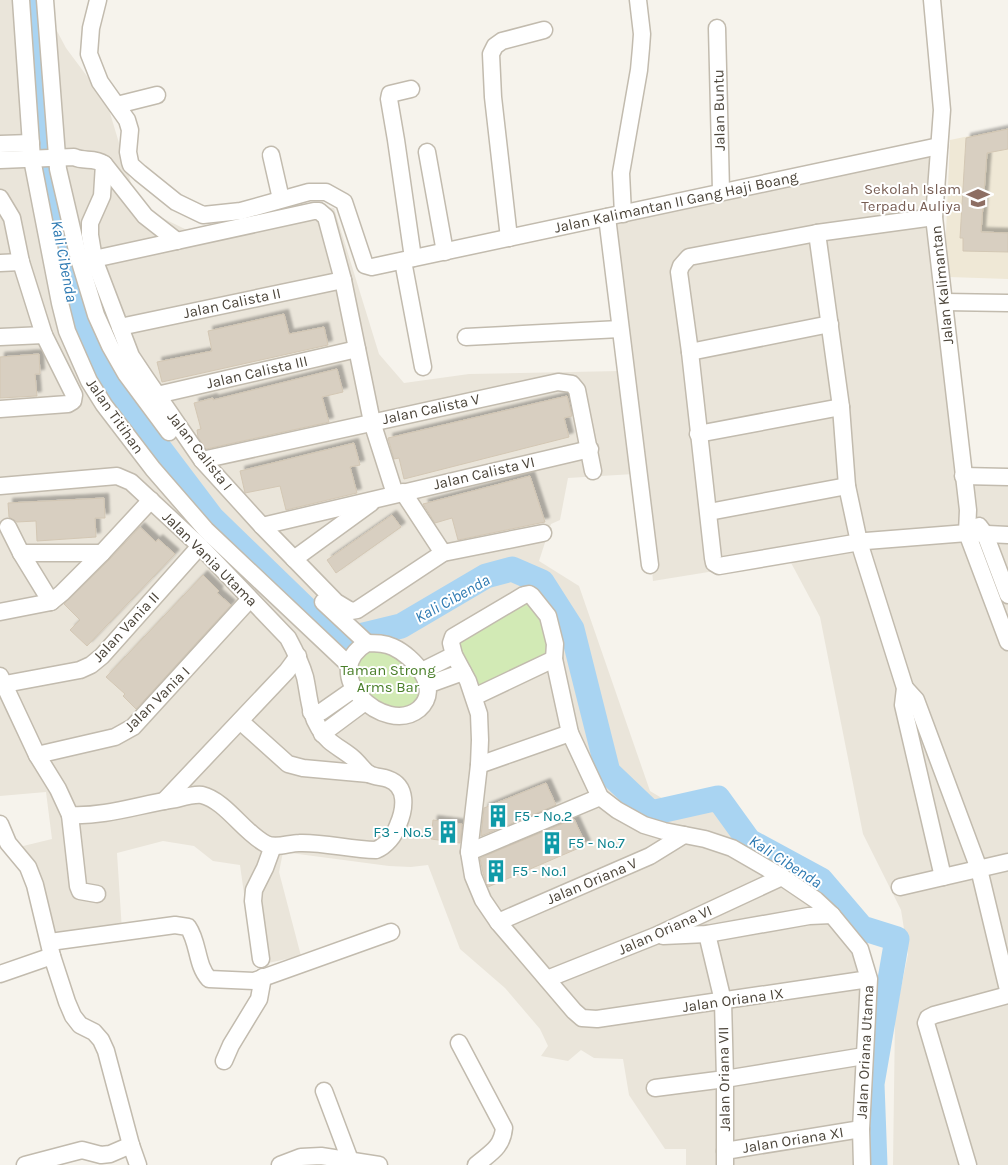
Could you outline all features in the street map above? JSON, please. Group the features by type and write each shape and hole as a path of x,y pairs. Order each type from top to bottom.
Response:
{"street":[{"name":"Jalan Titihan","path":"20,0 34,161 60,303 67,331 85,373 104,405 153,469 206,530 349,665"},
{"path":"45,0 56,163 79,259 96,315 110,346 126,374 181,447 248,527 366,643"},
{"path":"98,0 90,34 89,54 100,82 127,120 130,130 128,152 131,166 176,202 189,209 204,215 223,214 241,211 281,199 271,155"},
{"path":"638,0 642,34 639,70 615,215 620,329 650,565"},
{"name":"Jalan Kalimantan","path":"932,0 942,110 934,217 968,510 967,533 1008,642"},
{"name":"Jalan Buntu","path":"717,28 721,191"},
{"path":"509,238 493,97 491,54 495,46 502,41 544,30"},
{"path":"411,89 390,94 388,99 423,367"},
{"path":"117,105 157,95"},
{"path":"0,144 34,161"},
{"name":"Jalan Kalimantan II Gang Haji Boang","path":"281,199 309,192 326,192 344,202 365,265 372,267 939,146"},
{"path":"427,152 445,252"},
{"path":"0,160 56,163 74,157 81,160 96,159 104,164 145,216 178,241"},
{"name":"Jalan Calista I","path":"104,164 102,196 89,228 94,259 132,356 157,396 202,460 262,526 336,602 351,611 365,605 443,553"},
{"path":"0,198 12,218 21,262 44,335 73,390 74,396 73,401 68,404 0,409"},
{"path":"94,259 319,211 326,217 343,280 372,422 399,493 443,553 543,534"},
{"path":"934,217 817,233 689,258 681,266 679,272 714,563 719,566 859,542 967,533 1008,535"},
{"path":"817,233 841,407 847,486 859,542 905,688 903,705 943,877"},
{"path":"0,263 21,262"},
{"name":"Jalan Calista II","path":"120,327 343,280"},
{"path":"944,302 1008,303"},
{"path":"690,352 830,324"},
{"path":"466,338 620,329"},
{"path":"0,337 44,335"},
{"name":"Jalan Calista III","path":"157,396 357,349"},
{"name":"Jalan Calista V","path":"202,460 558,382 566,382 572,384 580,396 593,471"},
{"path":"698,434 841,407"},
{"name":"Jalan Calista VI","path":"262,526 590,448"},
{"path":"964,476 1008,477"},
{"name":"Jalan Vania Utama","path":"0,486 111,477 120,477 130,482 200,546 288,638 298,656 311,712 322,734 369,774"},
{"path":"709,512 847,486"},
{"name":"Jalan Calista VI","path":"294,559 378,498"},
{"path":"0,612 51,602 102,553 151,500"},
{"name":"Jalan Kalimantan","path":"968,510 985,534 1008,595"},
{"path":"8,527 21,553 51,602"},
{"name":"Jalan Vania II","path":"2,680 80,670 91,665 102,656 200,546"},
{"path":"21,553 102,553"},
{"name":"Jalan Oriana Utama","path":"454,655 451,643 453,636 524,595 529,594 537,600 548,616 555,644 554,659 570,733 600,797 644,825 704,839 732,848 782,877 816,900 832,915 860,949 869,979 861,1129 862,1165"},
{"name":"Jalan Vania I","path":"37,754 115,737 133,727 250,599"},
{"path":"366,643 381,643 392,646 404,653 424,678 426,698 422,706 409,715 400,716 375,710 354,689 349,676 349,665 354,652 366,643"},
{"path":"424,678 454,655 474,697 480,740 469,852 473,876 483,900 498,922 547,979"},
{"path":"164,800 240,721 298,656"},
{"path":"474,697 554,659"},
{"path":"424,678 463,672"},
{"path":"2,680 37,754 58,789 70,815 80,891 97,894"},
{"path":"905,688 916,700 979,869 1008,990"},
{"path":"311,712 320,712 354,689"},
{"path":"322,734 365,702"},
{"name":"Jalan Vania Utama","path":"240,721 288,764 303,768 369,774 390,780 399,785 403,795 404,806 400,821 382,848 370,850 300,842 273,846"},
{"path":"479,765 570,733"},
{"path":"183,781 200,795 218,803 259,840 273,846 254,890 253,900 261,959"},
{"path":"70,815 84,816 105,813 164,800 200,795"},
{"path":"469,852 600,797"},
{"path":"0,824 8,843 28,867 35,885 51,949 73,1016 80,1025 94,1032 101,1040 106,1051 138,1165"},
{"name":"Jalan Oriana V","path":"498,922 650,856 684,835"},
{"path":"900,887 1008,862"},
{"name":"Jalan Oriana VI","path":"547,979 654,936 782,877"},
{"path":"654,936 707,934 809,916 832,915"},
{"path":"0,974 51,949 175,925 188,927 193,934 202,972 209,979 254,980 391,932"},
{"name":"Jalan Oriana VII","path":"707,934 723,1002 725,1158"},
{"path":"224,1061 231,1045 259,999 263,977"},
{"name":"Jalan Oriana IX","path":"547,979 578,1015 582,1018 597,1019 723,1002 869,979"},
{"path":"968,1165 926,1023 928,1018 934,1015 1008,995"},
{"path":"459,1043 504,1128 503,1138 498,1147 476,1165"},
{"path":"655,1088 725,1079 864,1056"},
{"path":"324,1091 350,1160"},
{"name":"Jalan Oriana XI","path":"725,1158 861,1129"},
{"path":"25,1165 82,1150 102,1155 110,1154 131,1145"},
{"path":"280,1165 301,1157 321,1156 378,1165"}],"shaded area":[{"path":"0,0 48,0 49,16 66,48 107,103 134,193 146,210 189,231 295,205 334,208 379,354 404,383 469,374 620,371 634,474 568,478 560,520 551,524 539,561 579,586 650,791 665,800 703,798 721,805 747,841 796,869 829,892 862,947 870,1069 871,1165 686,1165 686,1149 665,1149 629,1095 623,1059 594,1058 581,1050 568,1061 541,1056 548,1046 540,1029 505,988 460,949 428,865 411,867 389,866 283,852 279,872 301,956 254,966 240,865 213,861 194,846 163,841 117,853 122,931 56,937 39,883 15,848 52,839 46,792 0,796"},
{"name":"Sekolah Islam Terpadu Auliya","path":"1008,128 1008,279 949,277 945,256 950,140"},
{"path":"933,156 934,295 958,475 1008,476 1008,1165 893,1165 895,1017 908,954 901,910 863,834 820,617 789,559 653,581 616,223 801,178"}],"green space":[{"path":"529,596 545,617 552,658 475,694 454,644"},
{"name":"Taman Strong Arms Bar","path":"381,643 422,671 422,706 400,716 359,696 359,648"}],"building":[{"path":"1008,129 1008,149 987,153 981,232 1008,233 1008,252 963,251 963,238 960,238 966,138"},
{"path":"284,314 289,334 324,327 328,345 162,382 157,362 212,351 208,331"},
{"path":"39,354 40,374 35,374 37,396 0,398 0,357"},
{"path":"337,369 343,392 322,397 329,422 206,449 198,437 197,430 201,429 194,403"},
{"path":"567,396 572,416 564,418 569,437 404,479 399,458 394,459 388,438"},
{"path":"354,443 360,465 350,467 357,493 286,510 280,486 245,493 240,471"},
{"path":"530,476 545,522 458,540 452,518 435,523 423,504"},
{"path":"104,498 105,518 95,518 96,537 37,541 36,521 17,522 9,517 8,503"},
{"path":"392,515 401,527 336,573 327,560"},
{"path":"140,527 156,542 158,539 175,554 87,646 70,630 80,620 64,604"},
{"path":"203,575 219,591 217,593 231,605 136,709 123,696 125,694 106,677"},
{"path":"546,783 556,805 481,836 484,808"},
{"path":"574,819 586,845 488,887 480,858"},
{"name":"F3 - No.5","path":"433,820 462,824 460,843 431,839"}],"waterway":[{"name":"Kali Cibenda","path":"29,0 43,145 72,304 101,371 212,518 339,641 401,626 486,576 512,569 542,582 572,629 608,772 651,813 718,798 749,841 821,880 862,928 897,939 872,1084 875,1165"}],"place":[{"name":"Sekolah Islam Terpadu Auliya","path":"978,198"},
{"name":"F5 - No.2","path":"498,816"},
{"name":"F3 - No.5","path":"448,832"},
{"name":"F5 - No.7","path":"552,843"},
{"name":"F5 - No.1","path":"496,871"}]}
